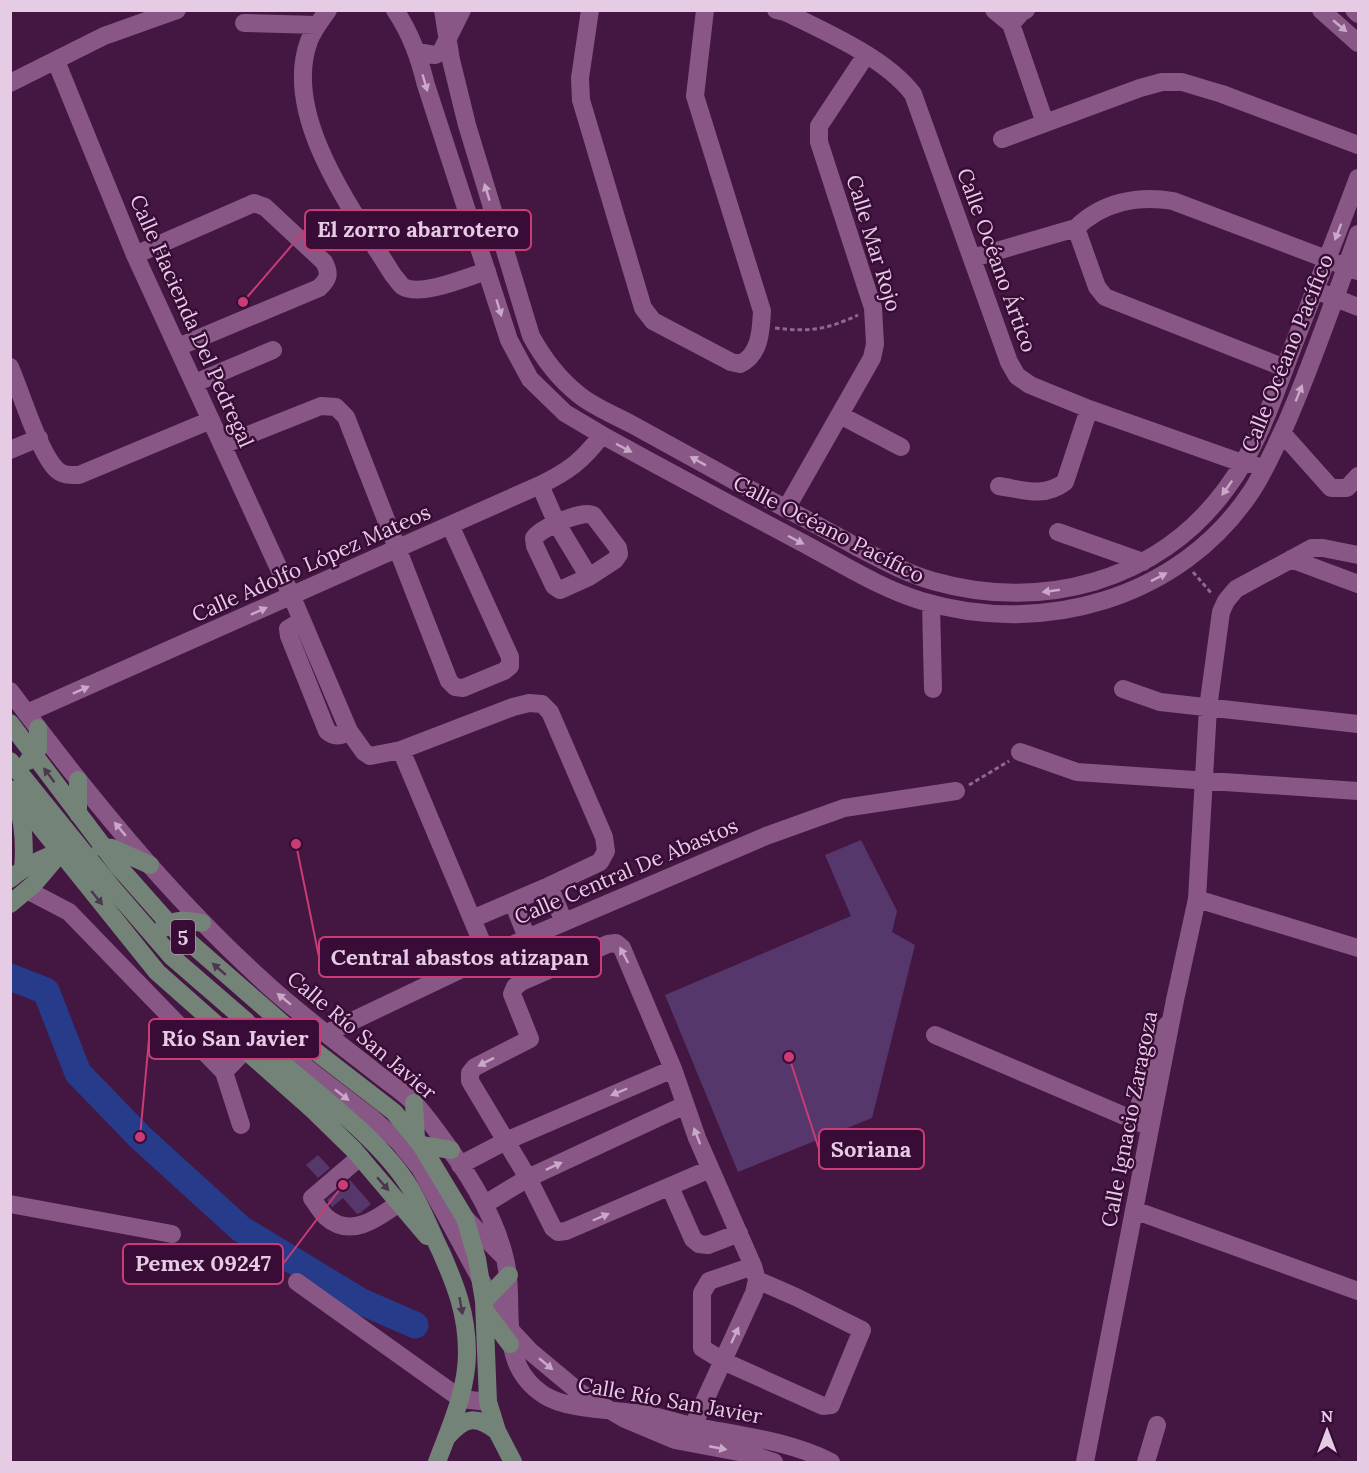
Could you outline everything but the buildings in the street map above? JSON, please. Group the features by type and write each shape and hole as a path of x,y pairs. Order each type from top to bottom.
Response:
{"main road":[{"path":"10,769 24,765 34,757 38,749 33,721"},
{"name":"5","path":"10,723 118,866 172,927 306,1044 394,1112 418,1142 465,1218 477,1259 484,1306 488,1402 497,1431"},
{"name":"5","path":"10,761 114,890 172,957 246,1021"},
{"path":"10,904 34,884 70,840 78,817 78,780"},
{"path":"13,792 157,972 314,1110 360,1157 440,1251"},
{"path":"13,792 23,828 25,848 17,874"},
{"path":"17,874 61,852 101,847 112,848 150,865"},
{"path":"157,972 155,942 161,929 172,921 202,923"},
{"path":"246,1021 261,1043 350,1122 381,1152 408,1185 428,1221 453,1276 461,1302 467,1353 461,1399 437,1462"},
{"path":"414,1103 418,1142 456,1158"},
{"path":"507,1267 484,1306 510,1344"},
{"path":"446,1439 459,1424 477,1419 497,1431 513,1462"}],"street":[{"path":"10,82 104,36 177,10"},
{"name":"Calle Océano Pacífico","path":"395,10 407,29 417,52 509,340 530,379 565,412 602,435 891,589 951,609 984,614 1026,615 1106,601 1173,570 1205,546 1230,522 1267,466 1299,394 1335,297 1353,268 1359,234"},
{"name":"Calle Océano Pacífico","path":"443,10 447,42 466,125 531,336 545,361 579,395 786,509 900,569 931,581 962,588 997,593 1034,594 1068,589 1108,578 1143,562 1194,524 1227,489 1260,430 1359,178"},
{"path":"417,52 435,55 441,52 462,10"},
{"path":"590,10 580,78 581,100 643,308 653,321 731,362 740,364 748,360 761,335 762,311 695,96 705,10"},
{"path":"994,10 1011,24 1045,123"},
{"path":"1011,24 1026,10"},
{"path":"1321,10 1359,43"},
{"path":"1354,10 1359,14"},
{"name":"Calle Océano Ártico","path":"782,11 845,41 903,81 913,94 1009,362 1017,376 1030,384 1089,409 1242,463 1267,466"},
{"path":"244,23 323,17"},
{"path":"323,17 309,41 304,63 305,100 312,132 323,159 393,275 402,285 414,290 427,289 487,271"},
{"name":"Calle Mar Rojo","path":"786,509 872,358 875,344 873,308 819,142 819,126 866,55"},
{"name":"Calle Hacienda Del Pedregal","path":"56,61 135,255 292,597 349,731 364,752 370,756 401,750"},
{"path":"1002,139 1140,88 1162,82 1182,82 1222,94 1359,145"},
{"path":"973,258 1076,228 1087,217 1102,208 1138,198 1155,198 1173,201 1353,268"},
{"path":"135,255 254,203 265,207 324,262 329,271 327,281 319,288 178,347"},
{"path":"1076,228 1097,287 1105,297 1285,368"},
{"path":"1315,290 1359,307"},
{"path":"195,383 273,350"},
{"path":"10,367 39,438 58,471 69,476 80,475 211,420"},
{"path":"223,445 321,406 336,407 346,417 449,681 454,687 463,688 504,671 510,666 510,657 450,525"},
{"path":"999,486 1042,493 1055,489 1065,482 1089,409"},
{"path":"840,415 901,447"},
{"path":"1282,433 1331,488 1338,490 1347,488 1359,476"},
{"name":"Calle Adolfo López Mateos","path":"33,721 292,597 540,486 567,472 587,454 602,435"},
{"path":"10,450 39,438"},
{"path":"540,486 557,524 589,577"},
{"path":"580,514 593,515 618,548 619,554 615,560 589,577 567,589 560,590 554,586 534,546 534,538 538,533 580,514"},
{"path":"1058,532 1143,562"},
{"name":"Calle Ignacio Zaragoza","path":"1085,1462 1134,1210 1143,1124 1171,1021 1197,899 1208,708 1221,612 1226,601 1236,590 1312,548 1359,555"},
{"path":"1291,559 1359,584"},
{"path":"932,604 933,689"},
{"path":"1123,689 1160,702 1359,724"},
{"name":"Calle Río San Javier","path":"10,691 78,780 202,923 262,981 414,1103 456,1158 485,1203 499,1238 507,1267 510,1344 527,1380 544,1396 565,1404 648,1414 693,1426 781,1443 813,1453 831,1462"},
{"path":"472,919 600,862 606,851 600,826 550,712 542,704 529,703 513,707 401,750 472,919 488,957"},
{"path":"1020,752 1077,772 1359,791"},
{"name":"Calle Central De Abastos","path":"327,1033 527,938 766,836 843,808 956,791"},
{"path":"549,886 564,922"},
{"path":"27,890 69,912 224,1072 242,1125"},
{"path":"1197,899 1359,948"},
{"path":"513,902 527,938"},
{"path":"693,1426 754,1293 754,1273 710,1169 673,1069 621,948 616,943 608,944 514,987 512,994 530,1039 476,1066 470,1072 470,1081 528,1178 553,1228 558,1232 566,1231 710,1169"},
{"path":"127,973 145,956"},
{"name":"Calle Río San Javier","path":"246,1021 373,1119 399,1142 420,1168 505,1324 531,1352 579,1392 625,1419 675,1440 748,1454 774,1462"},
{"path":"935,1035 1143,1124"},
{"path":"224,1072 245,1050"},
{"path":"456,1158 506,1141 673,1069"},
{"path":"485,1203 528,1178 685,1105"},
{"path":"360,1157 312,1198 326,1217 348,1227 363,1225 399,1203"},
{"path":"670,1187 693,1239 699,1244 708,1245 739,1233"},
{"path":"10,1204 172,1234"},
{"path":"1134,1210 1359,1291"},
{"path":"465,1218 507,1267"},
{"path":"754,1273 862,1330 831,1405 823,1406 723,1361 700,1345 702,1293 710,1281 754,1273"},
{"path":"297,1282 461,1399 488,1402"},
{"path":"1146,1462 1156,1425"}],"path":[{"path":"761,326 816,330 835,326 873,308"},
{"path":"1202,584 1212,594"},
{"path":"956,791 1001,767 1020,752"}],"waterway":[{"path":"10,977 46,991 78,1073 140,1137 241,1229 360,1301 415,1325"}],"place":[{"name":"El zorro abarrotero","path":"243,302"},
{"name":"Central abastos atizapan","path":"296,844"},
{"name":"Soriana","path":"789,1057"},
{"name":"Río San Javier","path":"140,1137"},
{"name":"Pemex 09247","path":"343,1185"}]}
